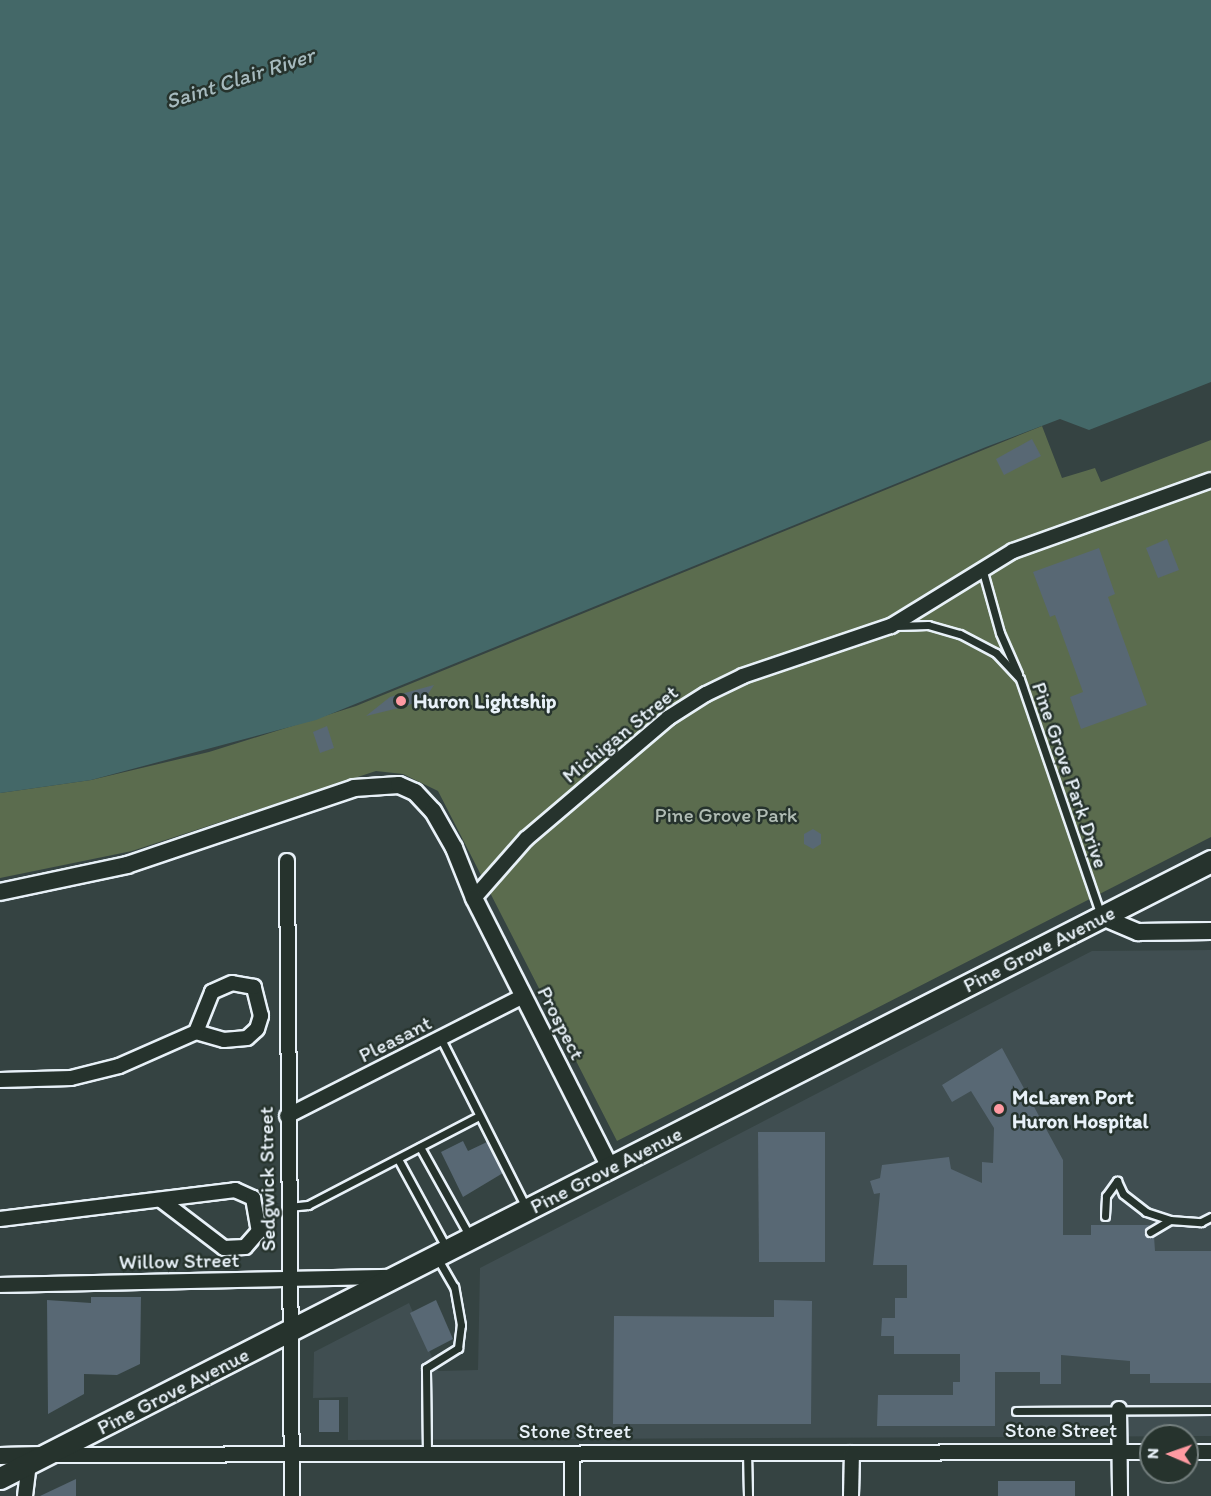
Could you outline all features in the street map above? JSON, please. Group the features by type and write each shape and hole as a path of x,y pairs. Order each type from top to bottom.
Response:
{"main road":[{"name":"Pine Grove Avenue","path":"0,1478 1211,861"}],"street":[{"name":"Michigan Street","path":"474,898 526,839 681,709 743,676 891,626 1013,551 1211,480"},
{"name":"Prospect","path":"0,892 138,862 354,788 399,785 415,792 433,811 522,997 610,1167"},
{"name":"Sedgwick Street","path":"287,861 289,1207 287,1280 290,1331 292,1496"},
{"path":"1102,917 1138,932 1211,931"},
{"path":"0,1080 71,1078 119,1065 196,1032 224,1040 247,1038 257,1029 261,1016 254,987 232,982 212,992 196,1032"},
{"name":"Pleasant","path":"287,1116 522,997"},
{"path":"0,1220 161,1200 244,1192 258,1209 259,1231 245,1247 224,1248 161,1200"},
{"name":"Willow Street","path":"0,1285 394,1277"},
{"path":"1119,1409 1120,1496"},
{"name":"Stone Street","path":"0,1456 38,1459 427,1453 1139,1452"},
{"path":"851,1496 852,1453"},
{"path":"572,1454 572,1496"},
{"path":"25,1496 38,1459"}],"lane":[{"path":"982,568 1000,633 1020,679"},
{"name":"Pine Grove Park Drive","path":"891,626 928,625 960,634 996,654 1020,679 1102,917"},
{"path":"441,1039 528,1210"},
{"path":"289,1207 308,1205 479,1116"},
{"path":"420,1147 471,1238"},
{"path":"398,1159 442,1253 454,1287 461,1325 458,1347 426,1368 427,1453"},
{"path":"1105,1216 1106,1196 1117,1181 1133,1205 1170,1220 1202,1222 1211,1217"},
{"path":"1150,1232 1170,1220"},
{"path":"1016,1411 1211,1410"},
{"path":"747,1452 748,1496"}],"shaded area":[{"name":"McLaren Port Huron Hospital","path":"1211,950 1211,1436 1199,1436 1199,1424 1139,1424 1139,1436 348,1440 348,1397 313,1398 314,1352 409,1303 438,1371 478,1370 480,1268 1092,951"}],"green space":[{"name":"Pine Grove Park","path":"1042,426 1062,478 1095,468 1101,482 1211,440 1211,837 617,1141 438,791 403,774 376,771 132,851 0,878 0,793 91,780 209,752 356,706"}],"water":[{"name":"Saint Clair River","path":"0,0 1211,0 1211,382 1089,430 1060,419 316,720 91,780 0,793"}],"building":[{"path":"1032,439 1041,456 1004,475 996,459"},
{"path":"1167,539 1179,570 1158,578 1146,548"},
{"path":"1099,548 1115,594 1108,597 1147,705 1081,729 1070,697 1083,692 1055,615 1050,617 1033,572"},
{"name":"Huron Lightship","path":"434,685 426,697 407,706 366,716 390,697"},
{"path":"327,726 334,748 320,753 313,732"},
{"path":"813,829 821,834 821,844 813,849 804,844 804,834"},
{"path":"1002,1048 1063,1160 1063,1235 1091,1235 1091,1225 1150,1225 1144,1233 1154,1236 1155,1251 1211,1251 1211,1383 1150,1383 1150,1374 1130,1374 1130,1361 1061,1355 1061,1384 1040,1384 1040,1372 995,1372 995,1426 877,1426 878,1395 953,1395 953,1382 960,1382 960,1354 894,1354 894,1336 881,1336 882,1318 895,1318 895,1298 907,1298 907,1265 873,1265 880,1193 874,1194 870,1181 880,1178 882,1165 949,1157 951,1169 982,1183 982,1162 993,1163 994,1128 971,1091 952,1102 942,1085"},
{"path":"758,1132 825,1132 825,1262 759,1262"},
{"path":"463,1141 468,1151 487,1142 503,1173 463,1197 441,1152"},
{"path":"91,1297 141,1297 140,1364 117,1375 84,1374 84,1394 48,1414 47,1300 91,1303"},
{"path":"436,1300 453,1339 428,1352 410,1313"},
{"path":"774,1300 812,1301 811,1424 613,1424 614,1316 774,1317"},
{"path":"319,1400 339,1400 339,1432 319,1432"},
{"path":"76,1479 76,1496 40,1496"},
{"path":"998,1481 1075,1481 1075,1496 998,1496"}],"place":[{"name":"Huron Lightship","path":"401,701"},
{"name":"McLaren Port Huron Hospital","path":"999,1109"}]}
